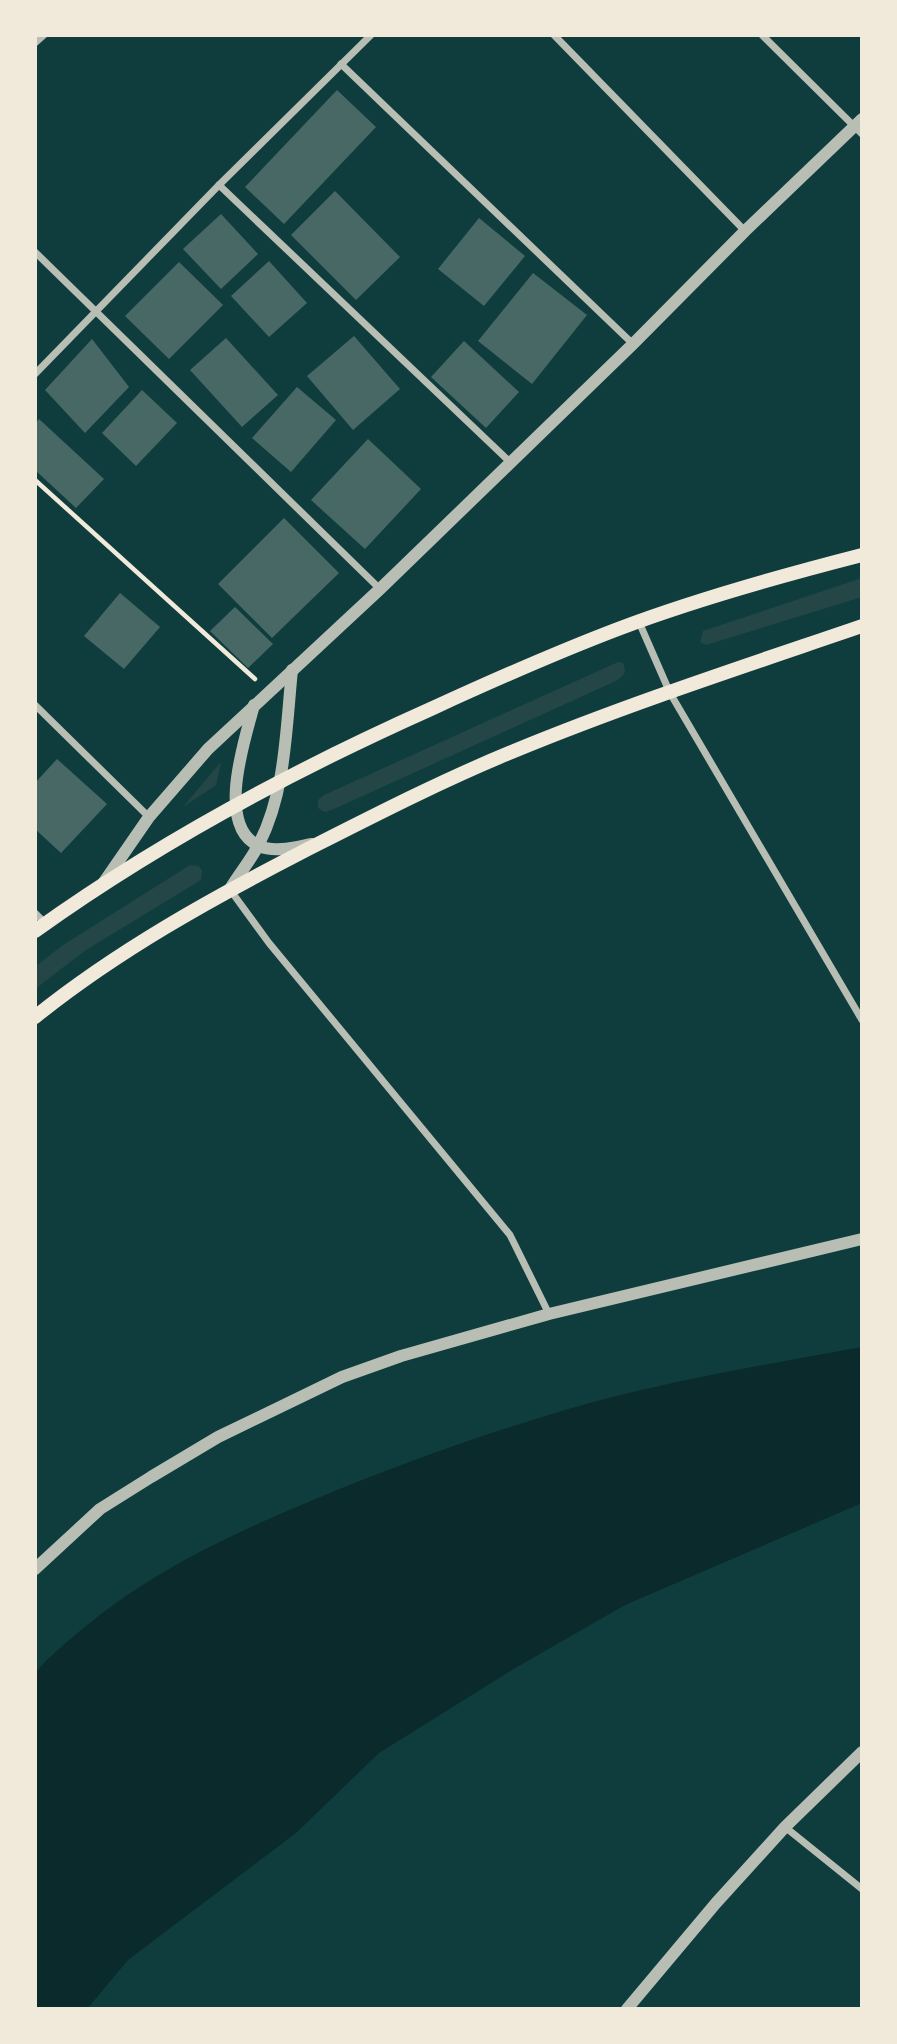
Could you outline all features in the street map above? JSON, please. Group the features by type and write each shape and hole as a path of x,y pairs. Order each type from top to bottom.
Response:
{"main road":[{"path":"38,922 184,834 281,780 354,743 494,680 696,601 862,555"},
{"path":"35,1017 111,961 230,889 511,752 600,717 862,626"}],"street":[{"path":"35,43 44,35"},
{"path":"35,374 219,185 371,35"},
{"path":"554,35 745,231"},
{"path":"100,887 149,817 208,749 380,589 633,344 745,231 860,126 762,35"},
{"path":"341,64 633,344"},
{"path":"219,185 510,462"},
{"path":"35,252 380,589"},
{"path":"639,622 670,693 862,1020"},
{"path":"292,670 281,780 258,845 230,889 269,943 510,1235 549,1314"},
{"path":"35,705 149,817"},
{"path":"254,705 242,749 235,806 237,820 245,834 258,845 274,849 322,842"},
{"path":"35,1569 100,1509 218,1437 342,1377 401,1356 549,1314 862,1239"},
{"path":"627,2009 716,1903 785,1827 862,1752"},
{"path":"785,1827 862,1889"}],"path":[{"path":"35,480 269,691"}],"shaded area":[{"path":"862,578 862,597 706,645 700,642 703,631"},
{"path":"618,662 623,663 625,672 616,681 334,809 325,812 318,808 318,800 324,795"},
{"path":"221,762 216,785 183,807"},
{"path":"190,865 198,866 202,870 201,880 86,950 35,989 35,967 63,945"},
{"path":"862,1347 862,1503 625,1605 517,1667 379,1753 296,1833 128,1960 87,2009 35,2009 35,1673 86,1626 133,1591 208,1548 325,1495 440,1451 597,1401 729,1371"}],"building":[{"path":"337,90 376,127 284,224 245,187"},
{"path":"335,191 400,257 356,300 291,235"},
{"path":"221,214 258,254 221,289 183,249"},
{"path":"479,218 525,256 484,306 438,269"},
{"path":"269,261 307,303 269,337 231,296"},
{"path":"179,262 223,305 169,359 125,316"},
{"path":"533,273 587,315 532,384 478,341"},
{"path":"354,336 400,389 353,430 307,376"},
{"path":"226,338 278,395 242,427 190,370"},
{"path":"92,339 129,387 85,433 45,390"},
{"path":"464,341 519,392 486,428 431,377"},
{"path":"297,387 336,420 291,472 252,438"},
{"path":"142,390 177,423 136,466 102,433"},
{"path":"39,419 104,479 76,508 35,470 35,424"},
{"path":"368,439 421,489 365,549 311,500"},
{"path":"284,518 339,573 272,638 218,584"},
{"path":"120,593 160,627 124,669 84,636"},
{"path":"235,607 273,644 248,668 210,631"},
{"path":"57,759 107,804 61,853 35,829 35,783"}]}
